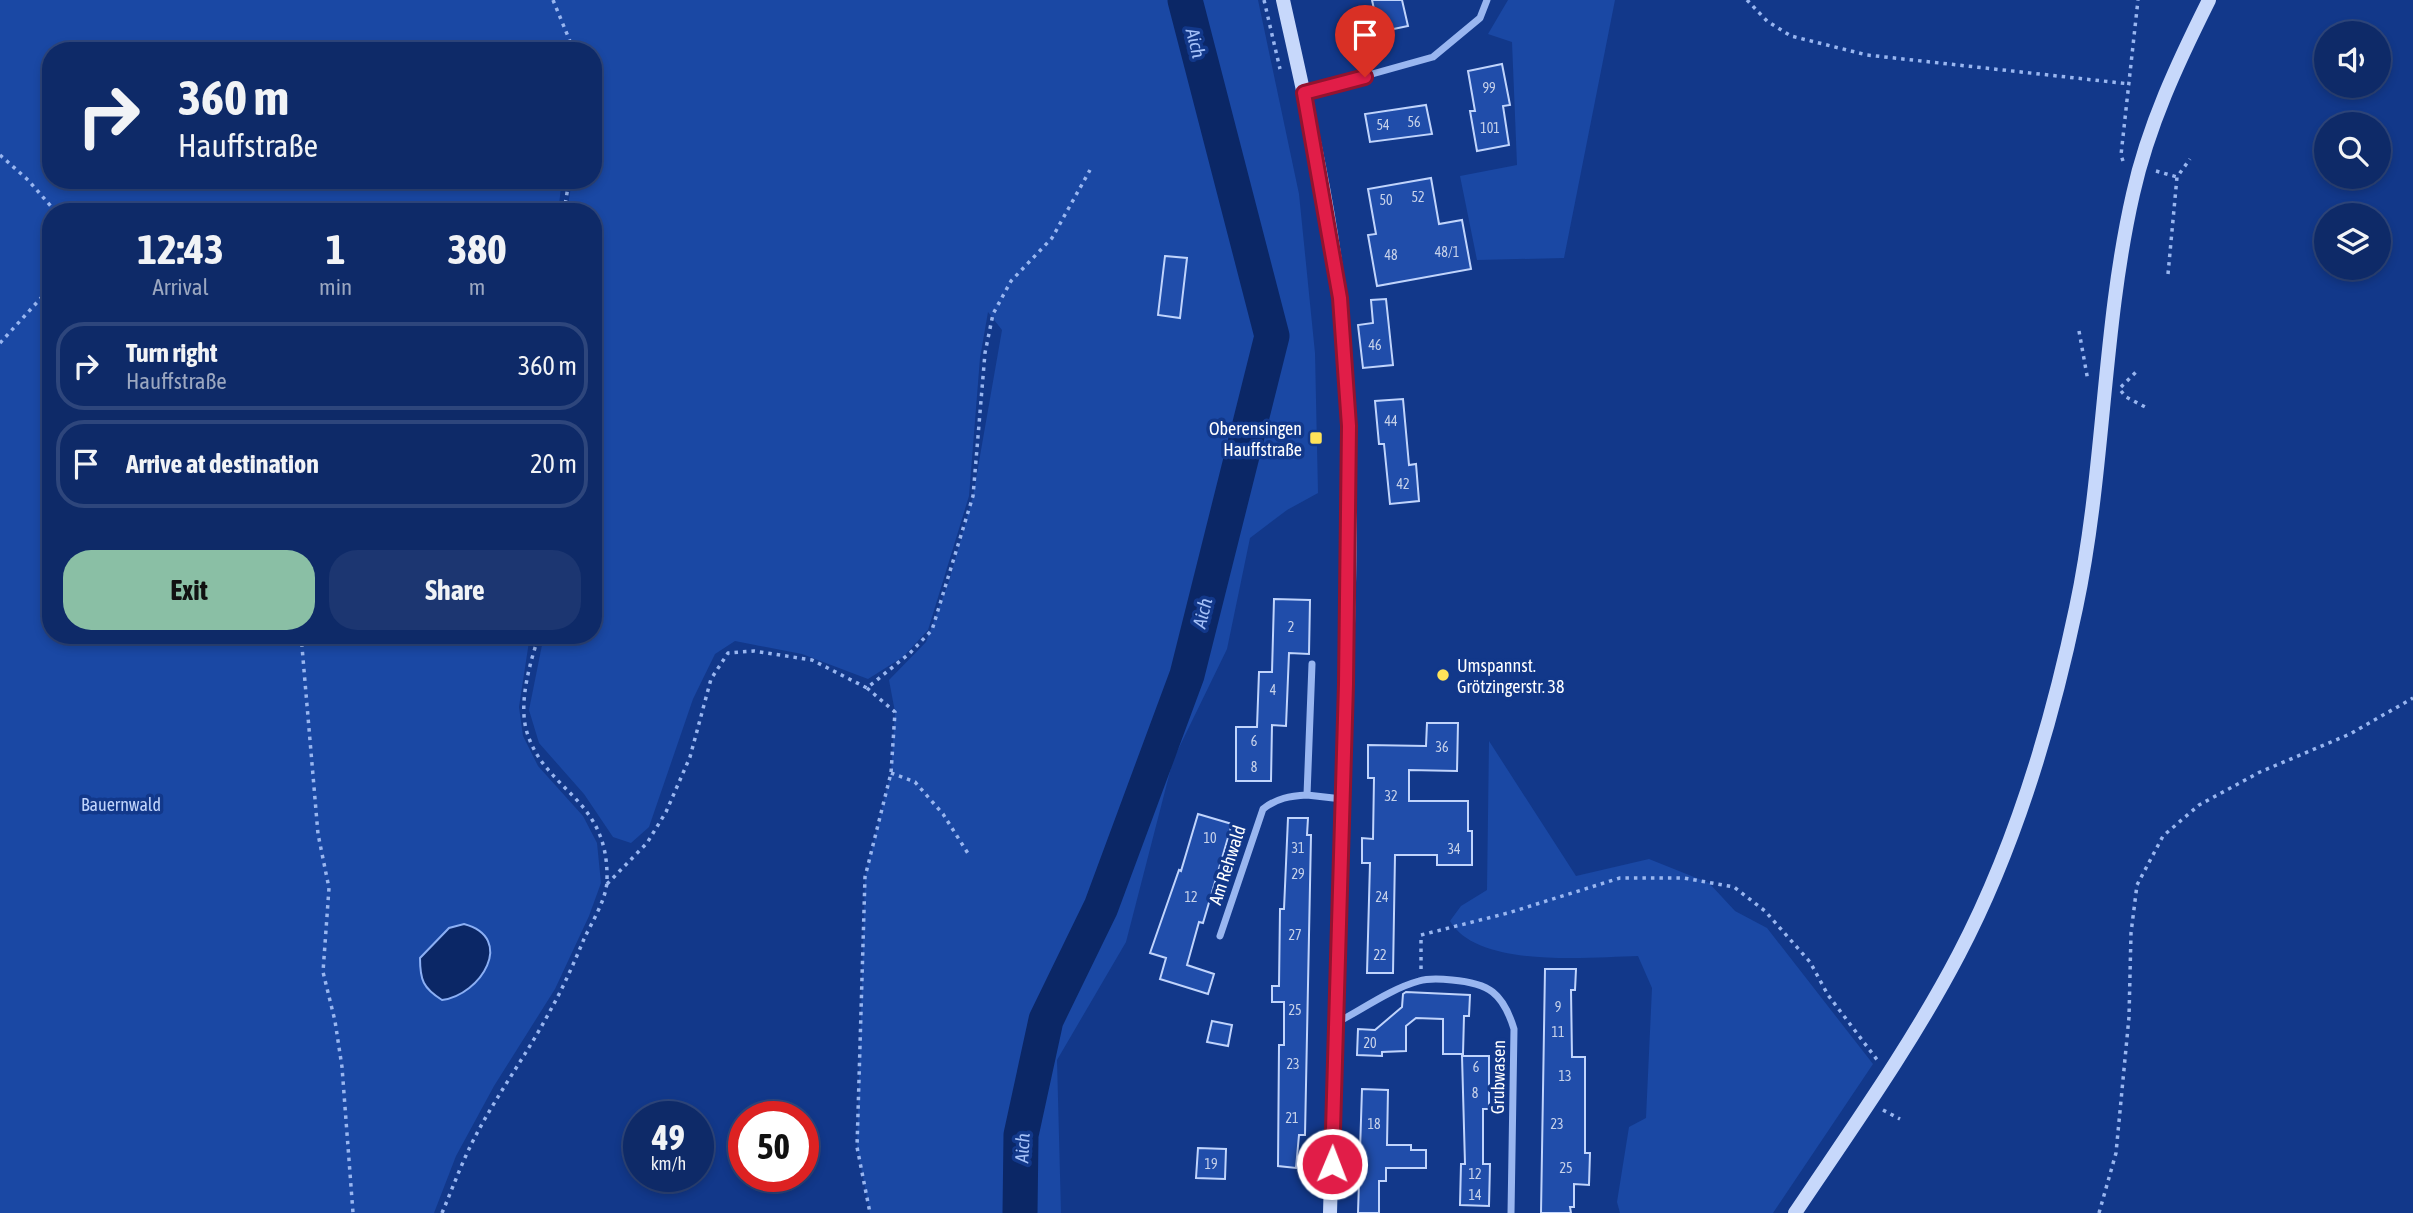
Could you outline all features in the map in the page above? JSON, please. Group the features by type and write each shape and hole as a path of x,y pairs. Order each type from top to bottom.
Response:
{"main road":[{"path":"1283,0 1304,93 1336,274 1347,399 1347,616 1330,1213"},
{"path":"1795,1213 1889,1073 1960,953 2005,853 2035,770 2057,693 2077,604 2091,514 2117,293 2133,196 2140,166 2184,50 2209,0"}],"street":[{"path":"1304,93 1433,57 1480,18 1488,0"},
{"path":"1307,795 1312,664"},
{"name":"Am Rehwald","path":"1220,936 1263,809 1273,801 1289,796 1342,799"},
{"name":"Grubwasen","path":"1336,1023 1421,981 1473,981 1489,987 1509,1013 1514,1029 1511,1213"}],"path":[{"path":"553,0 570,42"},
{"path":"1747,0 1768,20 1791,36 1867,55 2130,85"},
{"path":"2124,165 2121,155 2138,0"},
{"path":"0,155 48,203"},
{"path":"2168,274 2177,177 2190,159"},
{"path":"2140,166 2177,177"},
{"path":"867,688 910,653 932,630 973,496 985,353 993,314 1011,281 1052,238 1090,170"},
{"path":"0,343 42,297"},
{"path":"2079,331 2088,381 2106,386"},
{"path":"2139,369 2119,388 2126,397 2149,409"},
{"path":"302,644 318,834 329,888 323,972 335,1021 342,1067 353,1213"},
{"path":"535,644 524,707 526,729 544,764 591,815 602,838 607,859 607,884"},
{"path":"442,1213 470,1147 549,1013 607,884 648,843 666,812 690,758 711,679 728,653 754,651 812,660 867,688 895,712 891,772 865,877 857,1147 870,1213"},
{"path":"2099,1213 2116,1153 2129,1017 2137,885 2163,836 2200,805 2260,772 2350,734 2413,698"},
{"path":"891,772 915,782 943,814 969,855"},
{"path":"1421,981 1422,934 1508,913 1620,878 1684,878 1734,887 1765,911 1810,962 1828,995 1851,1028 1889,1073"}],"green space":[{"name":"Bauernwald","path":"0,0 1258,0 1299,194 1315,353 1318,493 1287,510 1250,538 1227,649 1173,760 1126,942 1057,1060 1061,1213 870,1213 857,1147 865,877 891,772 895,712 889,680 926,642 949,581 973,496 1002,330 988,312 980,358 969,496 928,630 903,657 868,679 802,654 735,641 715,654 693,699 649,827 631,843 613,837 584,794 539,743 529,710 542,644 602,644 602,203 568,203 571,189 602,189 602,42 42,42 42,189 561,189 559,203 42,203 42,644 529,644 519,707 523,736 538,766 583,816 597,843 601,883 589,916 555,989 494,1086 456,1156 434,1213 0,1213"},
{"path":"1508,0 1615,0 1564,258 1477,260 1460,176 1517,165 1512,42 1488,34"},
{"path":"1489,741 1576,876 1649,859 1709,883 1735,911 1767,928 1873,1064 1773,1213 1620,1213 1617,1202 1629,1127 1646,1118 1652,988 1638,956 1564,958 1509,953 1484,947 1464,936 1450,921 1461,906 1487,890"}],"shaded area":[{"path":"464,924 480,931 488,941 490,953 487,965 469,988 442,1000 424,983 420,958 449,928"}],"building":[{"path":"1372,0 1402,0 1408,26 1379,32"},
{"path":"1502,64 1510,105 1503,106 1509,145 1477,151 1470,111 1475,111 1468,71"},
{"path":"1426,105 1432,134 1370,142 1365,114"},
{"path":"1431,178 1439,224 1462,220 1471,269 1377,286 1368,235 1376,234 1368,189"},
{"path":"1165,256 1187,258 1180,318 1158,315"},
{"path":"1386,299 1393,365 1363,368 1358,325 1373,323 1371,300"},
{"path":"1403,399 1409,465 1416,464 1419,501 1390,504 1384,444 1379,444 1375,401"},
{"path":"1274,599 1310,600 1309,654 1289,653 1286,726 1272,725 1271,781 1236,781 1236,727 1257,727 1259,672 1272,672"},
{"path":"1427,723 1458,723 1457,771 1409,770 1409,801 1468,801 1468,831 1472,831 1472,865 1437,865 1437,855 1395,855 1393,973 1367,973 1370,863 1362,863 1362,838 1373,839 1374,778 1368,778 1368,745 1426,746"},
{"path":"1198,814 1232,824 1203,923 1199,922 1187,965 1214,974 1208,994 1160,979 1166,958 1150,953 1179,870 1181,871"},
{"path":"1288,818 1308,818 1307,835 1311,835 1305,1135 1299,1135 1296,1168 1278,1166 1279,1045 1284,1045 1284,1002 1272,1002 1272,986 1279,986 1280,909 1284,909"},
{"path":"1545,969 1576,969 1575,990 1571,990 1572,1057 1585,1057 1585,1153 1590,1153 1589,1185 1574,1184 1574,1207 1570,1207 1571,1213 1541,1213"},
{"path":"1403,994 1470,995 1469,1016 1464,1016 1463,1054 1443,1054 1443,1019 1416,1018 1406,1026 1406,1051 1382,1052 1382,1056 1357,1055 1358,1029 1375,1030 1402,1007"},
{"path":"1212,1021 1232,1025 1228,1046 1207,1042"},
{"path":"1462,1056 1489,1056 1489,1109 1483,1109 1483,1164 1490,1164 1489,1206 1460,1205 1461,1164 1465,1164"},
{"path":"1362,1089 1388,1090 1387,1145 1411,1145 1411,1150 1426,1150 1426,1168 1386,1168 1386,1181 1379,1181 1379,1213 1358,1213"},
{"path":"1198,1148 1226,1149 1225,1179 1196,1178"}],"waterway":[{"name":"Aich","path":"1020,1213 1021,1135 1046,1020 1101,907 1187,675 1272,336 1185,0"}],"place":[{"name":"Oberensingen Hauffstraße","path":"1316,438"},
{"name":"Umspannst. Grötzingerstr. 38","path":"1443,675"}],"route":[{"path":"1332,1164 1346,684 1349,426 1340,298 1304,93 1365,77"}]}
